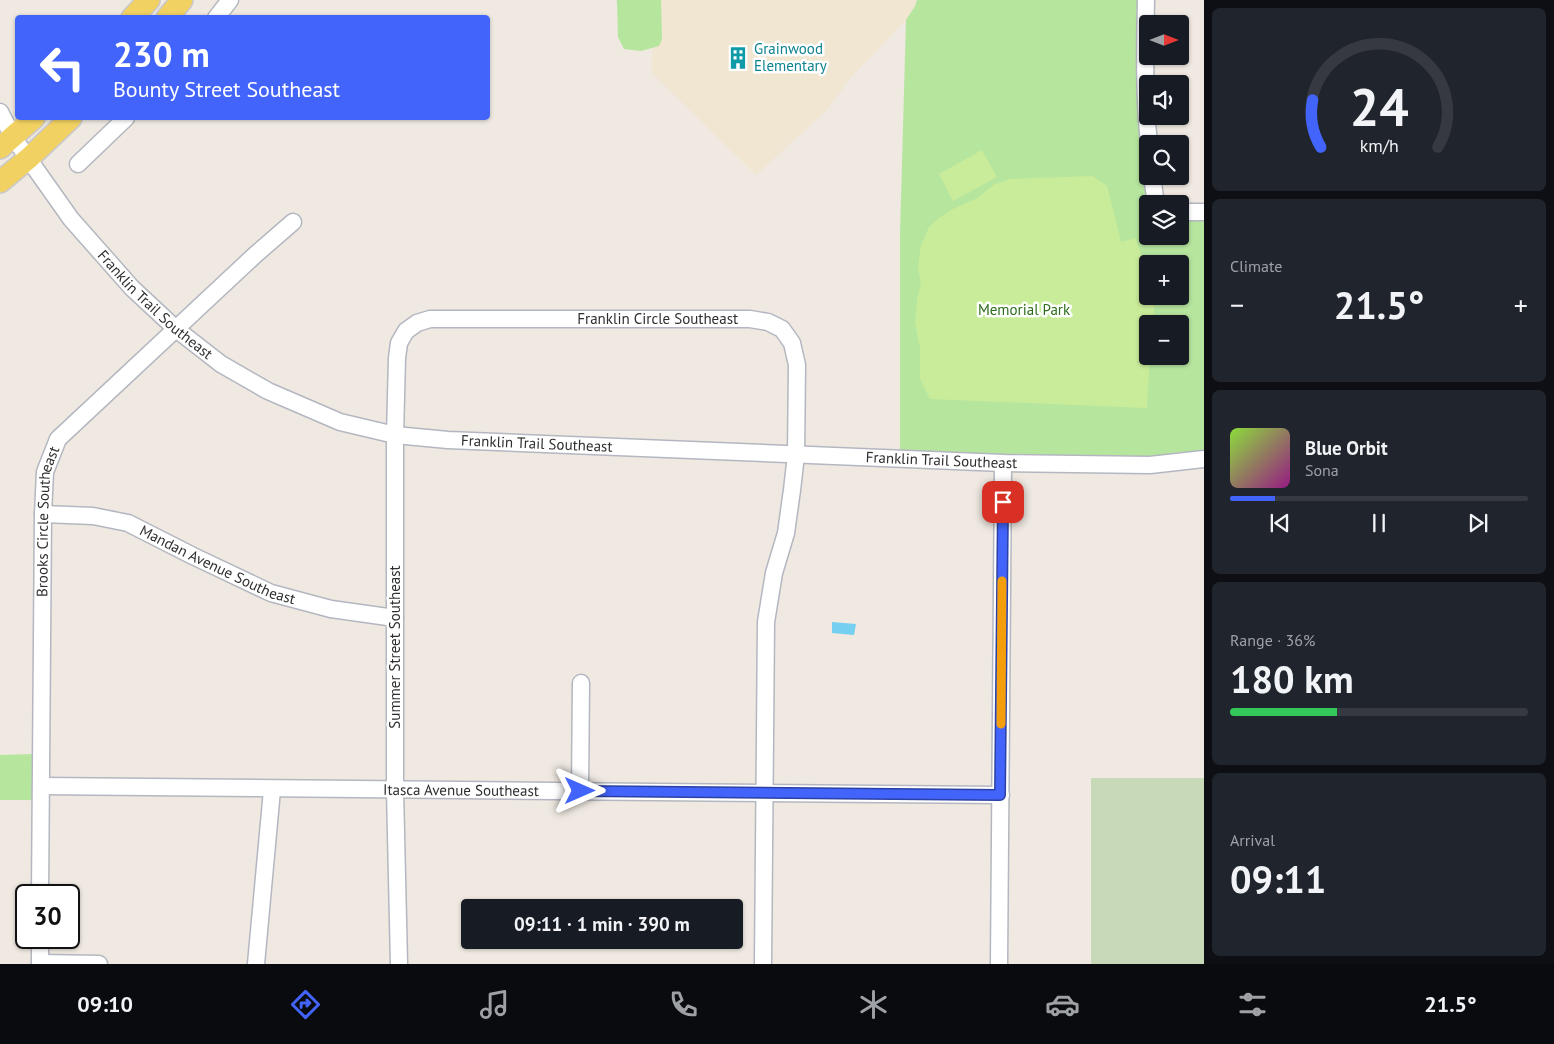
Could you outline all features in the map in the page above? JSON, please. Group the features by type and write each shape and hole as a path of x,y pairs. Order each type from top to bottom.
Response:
{"main road":[{"path":"135,15 149,0"},
{"path":"170,15 182,0"},
{"path":"7,143 32,120"},
{"path":"0,182 29,158 69,120"}],"street":[{"path":"218,15 230,0"},
{"path":"1146,0 1145,78 1148,135"},
{"name":"Franklin Trail Southeast","path":"0,112 7,143 29,158 71,219 132,288 176,329 221,364 268,391 340,422 395,435 448,440 796,455 1003,463 1150,465 1204,459"},
{"path":"78,164 124,120"},
{"path":"1189,212 1204,212"},
{"name":"Brooks Circle Southeast","path":"40,884 43,514 45,472 58,439 255,255 293,222"},
{"name":"Franklin Circle Southeast","path":"406,331 417,323 430,319 740,319 768,322 782,329 792,343 797,365 796,455 786,533 774,573 766,622 763,964"},
{"name":"Summer Street Southeast","path":"399,964 395,790 395,435 396,358 399,343 406,331"},
{"path":"999,964 1003,463"},
{"name":"Mandan Avenue Southeast","path":"43,514 93,516 128,522 193,556 271,593 331,609 395,618"},
{"path":"580,791 581,683"},
{"name":"Itasca Avenue Southeast","path":"41,786 272,790 1000,795"},
{"path":"256,964 272,790"},
{"path":"40,949 40,964 99,964"}],"shaded area":[{"path":"652,0 917,0 906,20 851,77 827,110 756,175 652,73"}],"green space":[{"path":"616,0 661,0 662,39 659,46 641,51 624,49 618,37"},
{"name":"Memorial Park","path":"917,0 1139,0 1139,185 1146,185 1147,195 1139,195 1139,245 1189,245 1189,218 1204,219 1204,454 1119,458 900,452 900,235 906,20"},
{"path":"982,150 997,177 953,201 939,174"},
{"path":"1093,176 1107,186 1121,242 1136,238 1141,255 1139,255 1139,305 1154,305 1154,315 1139,315 1139,365 1149,365 1147,408 930,399 920,379 920,347 915,323 917,299 921,284 918,267 921,245 929,227 939,218 977,198 995,184 1010,179"},
{"path":"34,754 34,800 0,800 0,755"},
{"path":"1091,778 1204,778 1204,964 1091,964"}],"water":[{"path":"832,622 856,624 854,635 832,633"}],"slow traffic":[{"path":"1001,724 1002,581"}],"place":[{"name":"Grainwood Elementary","path":"738,58"}],"route":[{"path":"580,791 1000,795 1003,502"}]}
